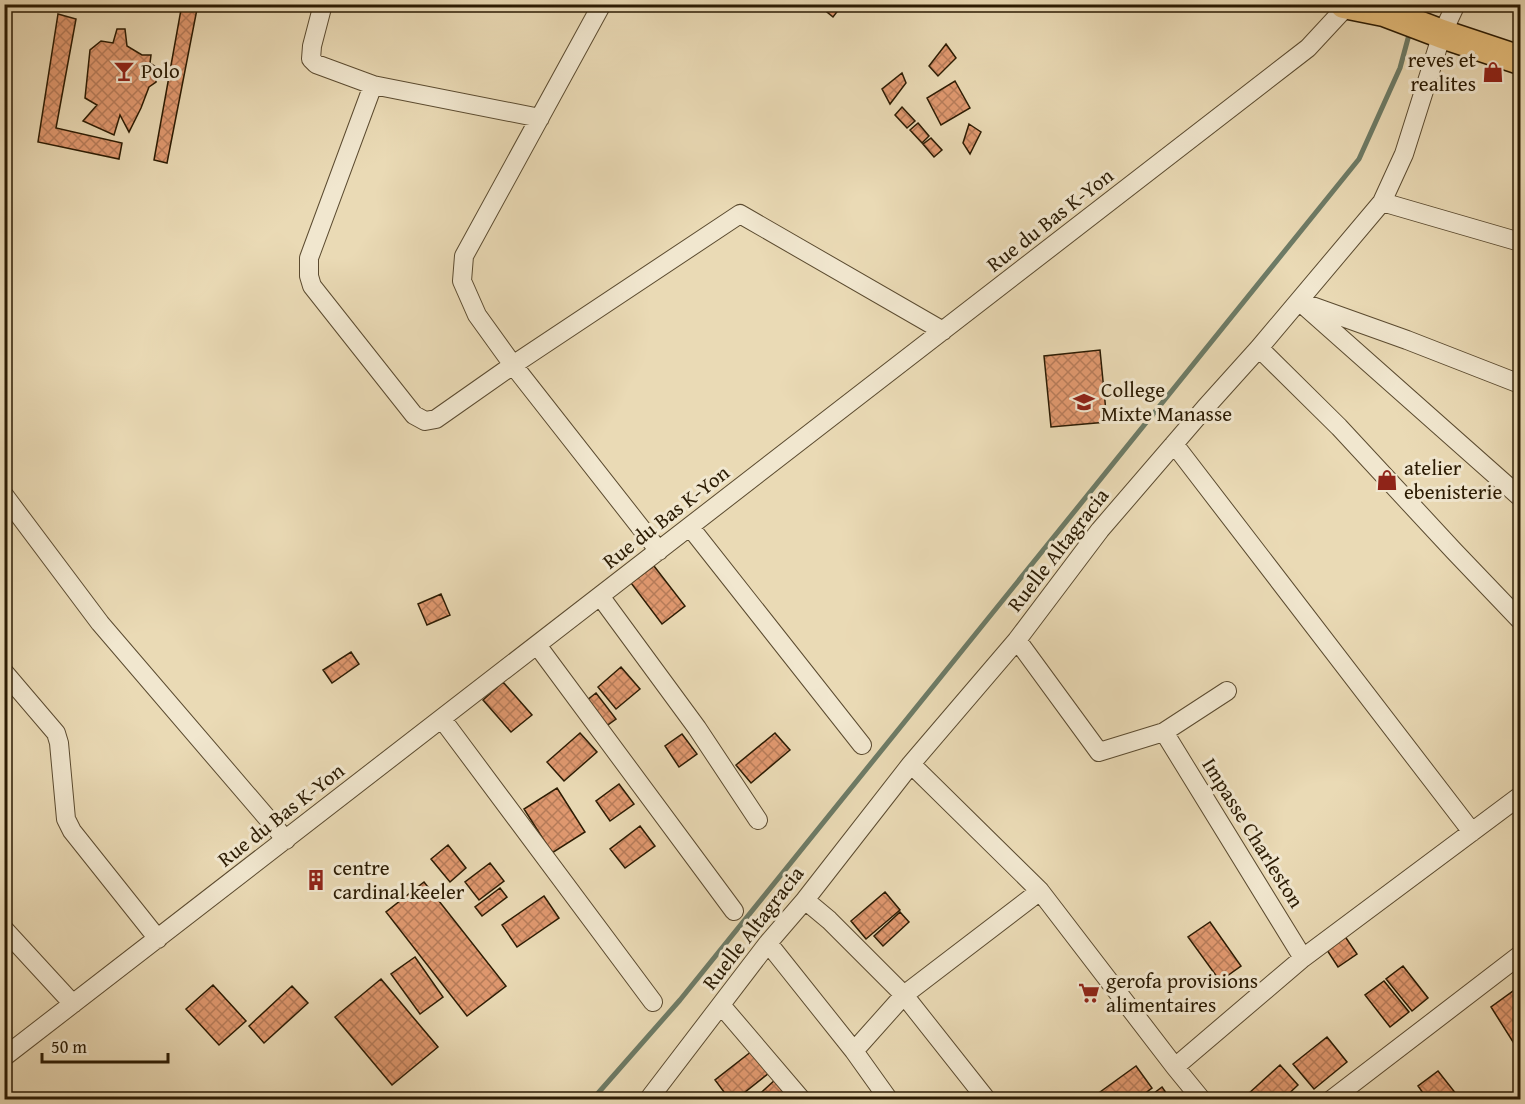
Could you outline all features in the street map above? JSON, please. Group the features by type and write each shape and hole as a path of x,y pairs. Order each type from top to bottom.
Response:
{"main road":[{"path":"1346,5 1384,12 1521,60"}],"street":[{"path":"323,4 312,46 311,59 316,64 373,85 540,118"},
{"path":"602,4 464,256 462,281 477,315 513,365 659,551"},
{"name":"Ruelle Altagracia","path":"648,1100 768,943 805,900 911,764 1017,640 1100,530 1259,348 1382,202 1404,154 1432,30 1456,4"},
{"name":"Rue du Bas K-Yon","path":"4,1058 1308,48 1346,5"},
{"path":"373,85 309,258 309,276 312,286 414,415 425,421 436,419 740,214 943,331"},
{"path":"1382,202 1521,242"},
{"path":"1299,301 1521,384"},
{"path":"1299,301 1521,497"},
{"path":"1259,348 1339,427 1521,620"},
{"path":"1174,444 1472,832"},
{"path":"4,495 100,623 286,840"},
{"path":"690,527 862,745"},
{"path":"600,596 697,728 758,820"},
{"path":"1017,640 1099,752 1164,732 1227,691"},
{"path":"537,645 734,911"},
{"path":"4,672 56,734 59,743 66,819 72,831 158,939"},
{"path":"442,719 653,1002"},
{"name":"Impasse Charleston","path":"1164,732 1303,958"},
{"path":"911,764 1040,891 1174,1067 1202,1100"},
{"path":"1174,1067 1303,958 1521,796"},
{"path":"854,1051 904,995 1040,891"},
{"path":"805,900 829,920 904,995 987,1100"},
{"path":"4,929 73,1004"},
{"path":"768,943 854,1051 889,1100"},
{"path":"1331,1100 1521,955"},
{"path":"721,1005 801,1100"}],"building":[{"path":"182,4 198,4 167,163 154,160"},
{"path":"817,4 843,4 833,17"},
{"path":"58,14 76,19 56,128 122,143 119,159 38,142"},
{"path":"117,29 125,29 127,46 142,55 151,55 150,63 156,67 156,82 149,87 129,132 120,115 114,135 83,121 97,105 85,98 90,50 101,41 113,43"},
{"path":"946,44 956,58 938,76 929,66"},
{"path":"902,73 906,83 890,104 882,89"},
{"path":"955,81 970,108 941,125 927,98"},
{"path":"902,107 915,121 907,128 895,115"},
{"path":"918,123 929,136 922,143 910,130"},
{"path":"969,124 981,132 970,154 963,143"},
{"path":"931,138 942,150 934,157 923,144"},
{"name":"College Mixte Manasse","path":"1100,350 1107,422 1051,427 1044,356"},
{"path":"654,566 685,606 662,624 631,583"},
{"path":"441,594 450,615 427,625 418,604"},
{"path":"351,652 359,664 332,683 323,670"},
{"path":"621,667 640,689 616,709 598,687"},
{"path":"503,682 532,715 511,732 483,700"},
{"path":"596,693 616,719 605,727 586,701"},
{"path":"580,733 597,752 564,781 547,762"},
{"path":"775,733 790,750 751,783 736,765"},
{"path":"682,734 697,754 679,767 665,746"},
{"path":"619,784 634,804 610,821 596,801"},
{"path":"557,788 585,832 552,853 524,809"},
{"path":"640,826 655,846 625,868 610,849"},
{"path":"448,845 466,868 450,882 431,859"},
{"path":"490,863 504,881 479,900 465,882"},
{"name":"centre cardinal keeler","path":"312,876 321,876 321,884 311,884"},
{"path":"424,882 506,986 467,1016 386,912"},
{"path":"500,888 507,897 482,916 475,907"},
{"path":"885,892 900,910 866,939 851,921"},
{"path":"544,896 559,918 517,947 502,925"},
{"path":"900,912 909,922 883,946 874,936"},
{"path":"1210,922 1241,966 1220,981 1188,937"},
{"path":"1344,935 1357,954 1338,967 1325,947"},
{"path":"415,957 443,997 420,1014 391,974"},
{"path":"1403,966 1428,998 1412,1011 1386,979"},
{"path":"381,979 438,1047 392,1085 335,1017"},
{"path":"1384,981 1409,1012 1390,1027 1365,995"},
{"path":"213,985 246,1021 219,1045 186,1009"},
{"path":"292,986 308,1003 264,1043 249,1026"},
{"path":"1520,986 1520,1053 1491,1007"},
{"path":"1327,1037 1347,1062 1314,1089 1293,1064"},
{"path":"752,1051 769,1073 735,1100 730,1100 715,1080"},
{"path":"1280,1065 1298,1085 1282,1100 1253,1100 1248,1094"},
{"path":"1136,1066 1152,1088 1136,1100 1089,1100"},
{"path":"1438,1071 1457,1095 1450,1100 1428,1100 1418,1086"},
{"path":"776,1079 792,1097 789,1100 753,1100"},
{"path":"1162,1087 1171,1100 1145,1100"}],"waterway":[{"path":"592,1100 680,1000 1359,159 1400,68 1410,31"}],"place":[{"name":"Polo","path":"124,71"},
{"name":"reves et realites","path":"1493,72"},
{"name":"College Mixte Manasse","path":"1084,402"},
{"name":"atelier ebenisterie","path":"1387,480"},
{"name":"centre cardinal keeler","path":"316,880"},
{"name":"gerofa provisions alimentaires","path":"1089,993"}]}
